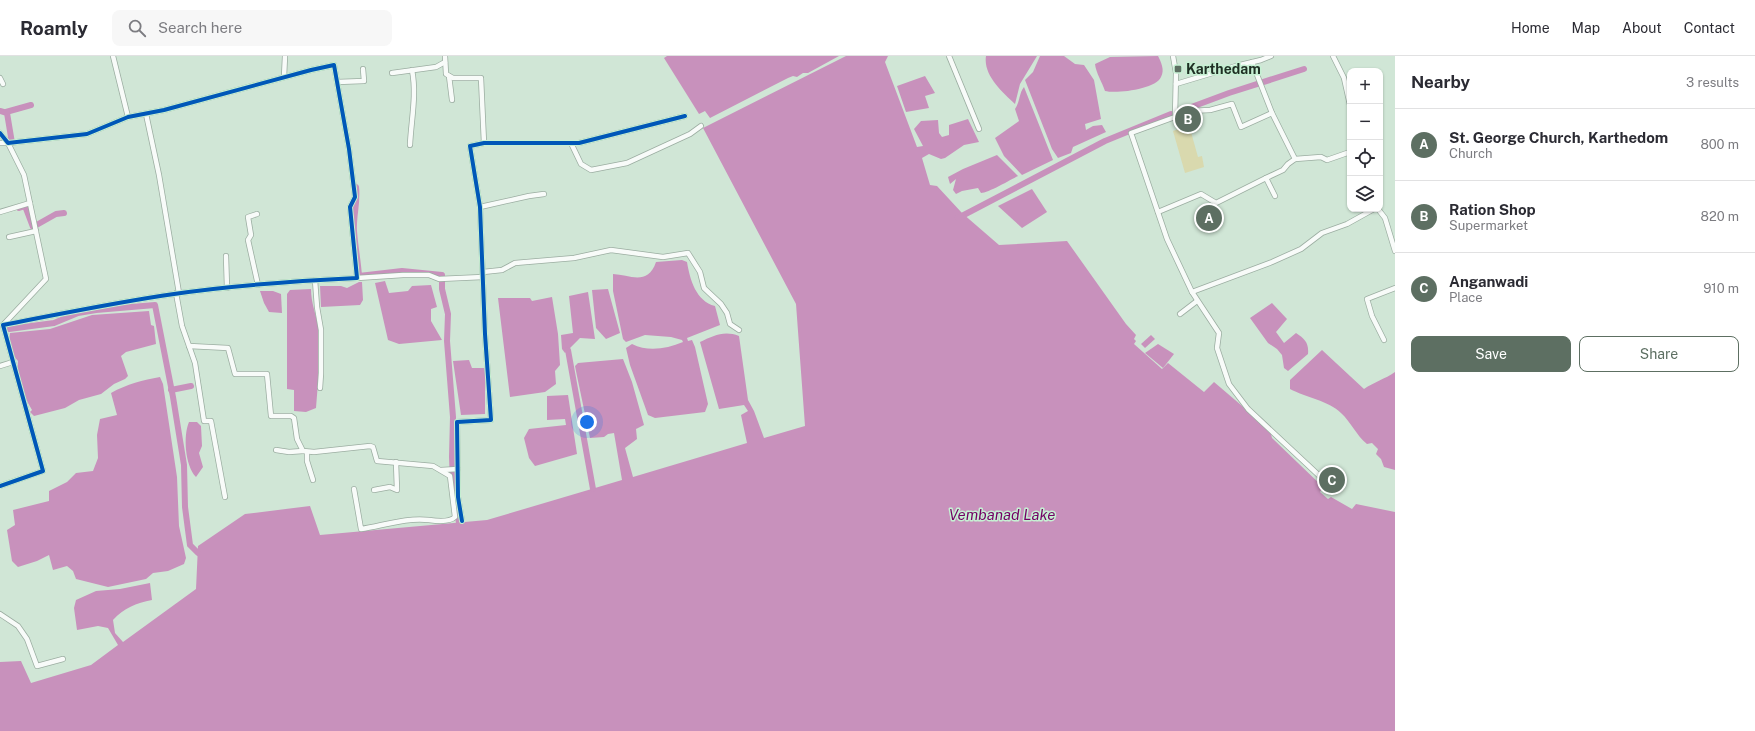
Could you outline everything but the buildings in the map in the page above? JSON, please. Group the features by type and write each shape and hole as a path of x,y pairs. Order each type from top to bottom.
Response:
{"street":[{"path":"113,56 128,117"},
{"path":"284,77 285,56"},
{"path":"445,56 446,74 449,76 452,100"},
{"path":"949,56 979,129"},
{"path":"1173,56 1176,65 1175,117"},
{"path":"1176,84 1271,56"},
{"path":"1334,56 1344,78 1350,104"},
{"path":"392,73 436,67 445,62"},
{"path":"1252,62 1272,113 1295,160"},
{"path":"0,143 87,134 128,117 164,110 334,65 349,149 355,197 350,207 357,278"},
{"path":"337,82 364,81 363,68"},
{"path":"410,145 413,118 414,80 412,70"},
{"path":"449,76 453,78 481,78 484,142"},
{"path":"0,78 3,84"},
{"path":"1272,113 1241,127 1232,104 1210,110 1189,111 1131,133 1150,193 1167,239 1192,292 1219,332 1217,348 1229,384 1248,409 1326,482"},
{"path":"146,114 159,175 182,326 196,363 204,421 211,421 225,497"},
{"path":"462,521 458,496 457,422 491,420 485,334 480,207 470,146 484,142 579,143 685,116"},
{"path":"571,143 581,164 592,170 627,163 690,134 701,126"},
{"path":"0,132 8,143 24,175 46,279 4,326"},
{"path":"1158,212 1201,194 1216,203 1283,170 1288,164 1295,160 1321,157 1327,160 1347,153"},
{"path":"1266,178 1275,196"},
{"path":"480,207 544,194"},
{"path":"0,212 30,203"},
{"path":"1192,292 1279,259 1300,249 1322,233 1347,224 1369,212"},
{"path":"1380,212 1385,218 1395,251"},
{"path":"257,214 248,217 251,235 248,240 258,285"},
{"path":"9,237 35,228"},
{"path":"4,326 99,306 177,293 315,280 429,275 442,279 483,275 502,270 515,263 574,258 611,250 664,257 688,253 700,272 704,288 721,304 727,314 730,324 739,330"},
{"path":"226,256 227,288"},
{"path":"315,280 317,307 321,330 322,373 320,388"},
{"path":"1384,340 1372,316 1367,299 1395,288"},
{"path":"1180,314 1198,301"},
{"path":"0,486 43,472 4,326"},
{"path":"189,346 228,348 235,374 267,374 271,416 291,416 294,418 297,439 305,452 313,480"},
{"path":"0,366 13,362"},
{"path":"276,450 305,452 376,449 377,461 433,466 450,476 456,517 453,519 405,521 361,529 354,489"},
{"path":"374,490 390,487 397,490 396,462"},
{"path":"441,470 458,469"},
{"path":"0,614 18,626 27,640 37,666 62,659"}],"green space":[{"path":"1189,125 1198,157 1202,156 1204,167 1185,173 1173,131"}],"water":[{"path":"667,56 839,56 808,73 803,73 797,77 793,76 788,78 710,118 705,111 699,114 664,58"},
{"name":"Vembanad Lake","path":"846,56 888,56 885,62 917,147 923,146 914,129 921,121 938,120 939,133 942,137 949,135 949,125 968,119 979,142 964,145 945,158 941,159 929,154 922,158 930,185 937,186 962,213 999,245 1067,241 1126,324 1136,335 1134,339 1136,341 1134,344 1162,369 1168,363 1204,392 1214,382 1248,411 1271,434 1272,438 1323,487 1320,492 1328,499 1331,497 1352,509 1356,504 1395,512 1395,731 0,731 0,662 21,661 31,683 91,665 118,645 108,628 98,626 77,630 74,608 76,600 96,591 120,589 150,583 152,600 121,612 113,620 115,633 123,642 196,589 198,546 245,514 310,506 320,535 487,520 622,480 614,433 608,434 604,437 590,438 575,366 578,363 623,359 632,382 644,425 636,429 637,439 625,448 633,477 747,443 741,415 748,411 744,405 719,409 700,342 719,334 734,334 739,336 748,400 754,411 764,438 805,426 796,304 703,128"},
{"path":"986,56 1037,56 1020,84 1015,104 994,83 987,70"},
{"path":"1040,56 1064,56 1075,64 1084,65 1094,80 1101,119 1085,124 1086,130 1093,126 1102,125 1106,132 1073,147 1071,153 1058,158 1052,149 1025,80 1033,72"},
{"path":"1158,56 1163,72 1158,81 1152,85 1136,90 1118,92 1105,91 1095,64 1110,57"},
{"path":"925,76 935,93 925,96 929,108 906,112 897,86"},
{"path":"1024,87 1053,160 1022,175 1004,156 995,138 1019,121 1015,109"},
{"path":"997,155 1018,176 994,189 981,193 978,188 962,191 956,194 953,190 956,179 950,184 948,177"},
{"path":"1032,189 1047,212 1022,228 998,206"},
{"path":"682,260 687,262 692,283 699,295 703,300 715,306 720,325 687,338 688,341 692,340 695,347 708,404 705,412 655,418 648,415 630,365 626,348 632,344 644,348 657,349 683,342 682,340 671,337 645,335 626,342 623,339 613,291 613,274 643,277 653,269 656,262"},
{"path":"385,281 389,293 408,291 412,286 431,285 437,307 431,309 431,321 442,340 399,344 388,340 375,283"},
{"path":"362,282 363,300 360,305 321,307 320,286 341,286 347,288"},
{"path":"311,289 319,335 319,367 316,408 306,412 294,411 294,390 287,389 287,294 290,290"},
{"path":"608,289 620,333 606,339 596,328 592,290"},
{"path":"260,291 273,291 281,294 282,313 269,312"},
{"path":"588,292 595,339 580,338 565,353 562,349 561,335 573,333 569,296"},
{"path":"552,297 558,334 560,365 555,371 556,384 545,392 510,397 498,298 530,298 532,301"},
{"path":"1272,303 1287,319 1276,332 1284,343 1296,333 1304,339 1308,347 1308,354 1288,371 1284,368 1282,355 1277,349 1268,343 1250,318"},
{"path":"149,311 151,325 154,326 156,344 126,352 121,356 128,376 125,379 114,384 101,394 79,400 65,408 34,416 30,412 32,410 19,380 18,361 11,348 10,333 50,329 92,315"},
{"path":"1151,335 1155,339 1145,348 1141,344"},
{"path":"1158,344 1174,354 1163,368 1145,353"},
{"path":"1322,350 1364,389 1395,372 1395,470 1384,467 1381,459 1376,454 1378,449 1372,443 1367,444 1345,417 1336,409 1324,402 1290,389 1290,380"},
{"path":"469,360 472,368 485,368 485,414 461,415 453,361"},
{"path":"160,377 163,384 177,477 179,526 186,558 184,564 168,571 153,573 146,579 108,587 76,579 73,571 67,566 53,570 49,555 37,561 18,567 12,561 7,530 15,525 13,510 49,501 49,491 67,482 76,473 93,471 98,458 97,435 100,419 117,415 111,393 135,383"},
{"path":"568,395 577,454 535,466 529,458 524,438 529,429 566,425 565,419 547,420 547,396"},
{"path":"189,422 197,422 201,426 202,446 199,453 203,467 196,477 189,466 187,458 186,435"}],"waterway":[{"path":"1178,112 1229,93 1304,69"},
{"path":"6,112 31,105"},
{"path":"0,111 7,113 12,143"},
{"path":"958,218 1105,141 1171,114"},
{"path":"356,187 354,231 359,276 402,271 442,275 442,289 448,314 447,341 453,417 453,483 459,523"},
{"path":"19,208 25,206 33,227 56,214 64,213"},
{"path":"9,329 54,323 78,313 96,310 155,305 173,397 184,465 185,507 190,545 198,553"},
{"path":"568,350 593,489"},
{"path":"171,390 191,386"}],"cycle path":[{"path":"0,133 8,143 87,134 128,117 164,110 334,65 349,149 355,197 350,207 357,278 311,280 219,288 110,304 3,325 43,471 0,486"},
{"path":"462,521 458,497 457,422 491,420 485,334 480,207 470,146 484,143 579,143 685,116"}],"place":[{"name":"Karthedam","path":"1178,69"},
{"name":"Ration Shop","path":"1188,119"},
{"name":"St. George Church, Karthedom","path":"1209,218"},
{"name":"Anganwadi","path":"1332,480"}]}
